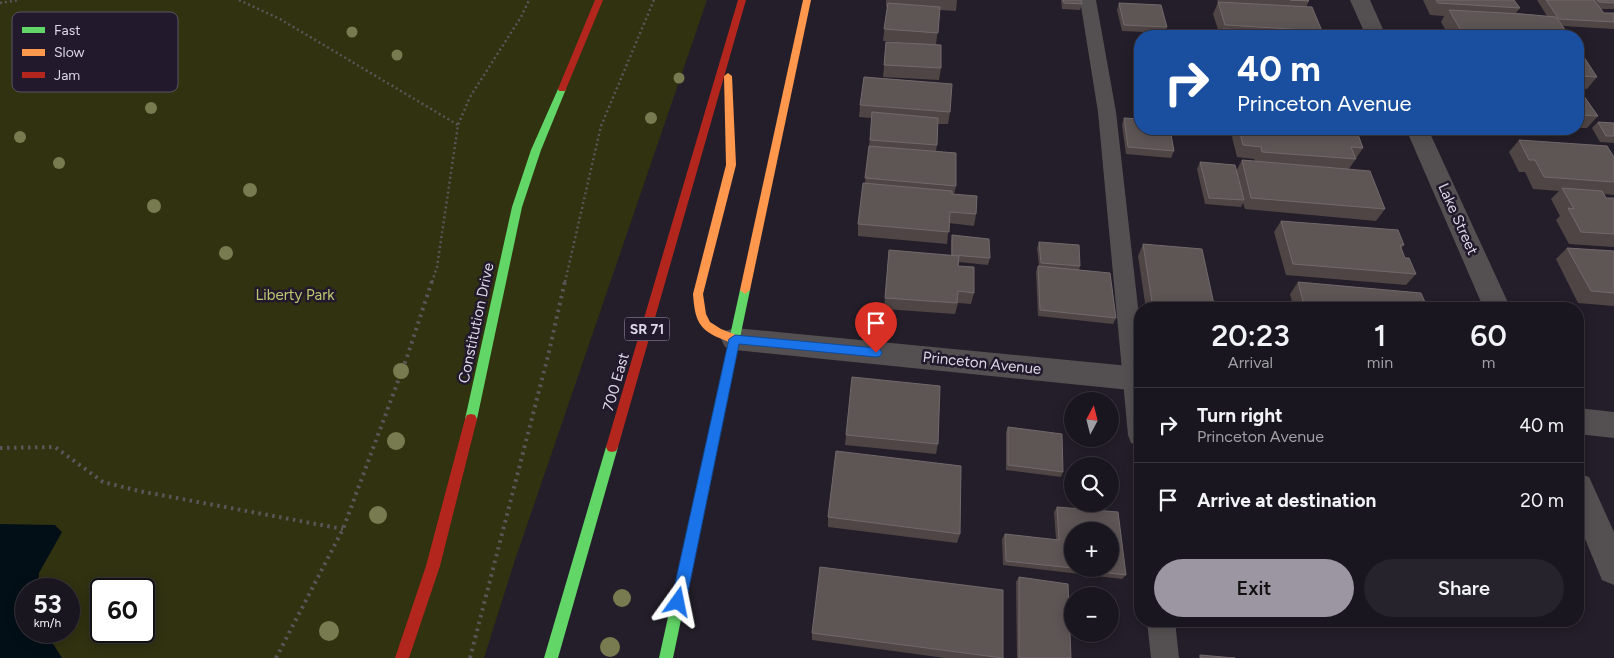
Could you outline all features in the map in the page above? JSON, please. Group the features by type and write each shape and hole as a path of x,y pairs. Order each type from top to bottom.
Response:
{"main road":[{"name":"Constitution Drive","path":"402,658 433,566 476,400 517,207 536,150 599,0"},
{"name":"700 East","path":"551,658 742,0"},
{"path":"666,658 807,0"},
{"path":"727,52 731,165 698,294 699,315 710,330 735,339"}],"street":[{"path":"1360,0 1373,30"},
{"name":"Lake Street","path":"1420,135 1495,302"},
{"name":"Princeton Avenue","path":"735,339 1134,379"},
{"path":"1584,422 1614,425"},
{"path":"1584,501 1614,569"}],"lane":[{"path":"1088,0 1107,112 1134,352"},
{"path":"1161,627 1165,658"}],"path":[{"path":"0,3 20,0"},
{"path":"238,0 280,19 458,125"},
{"path":"276,658 343,528 407,357 437,267 458,125 470,97 521,17 529,0"},
{"path":"470,658 548,356 600,126 654,0"},
{"path":"0,448 55,447 104,482 139,491 343,528"}],"green space":[{"name":"Liberty Park","path":"0,0 707,0 514,563 484,658 0,658"}],"shaded area":[{"path":"0,524 55,525 62,532 39,573 39,578 15,578 15,643 53,643 62,658 0,658"}],"building":[{"path":"1063,0 1081,0 1082,4 1064,3"},
{"path":"1436,0 1514,0 1520,8 1438,3"},
{"path":"1546,0 1594,0 1604,13 1614,13 1614,22 1559,19"},
{"path":"1597,0 1614,0 1614,3 1599,2"},
{"path":"1218,2 1312,7 1322,30 1306,30 1225,25"},
{"path":"888,3 940,7 938,33 884,29"},
{"path":"1119,3 1161,5 1167,27 1124,25"},
{"path":"1449,10 1556,17 1565,30 1461,30"},
{"path":"886,42 941,45 941,68 884,65"},
{"path":"1584,57 1597,77 1584,76"},
{"path":"864,77 952,84 950,112 860,105"},
{"path":"1584,96 1598,116 1584,115"},
{"path":"872,112 938,118 937,145 870,140"},
{"path":"1124,118 1134,119 1134,135 1171,135 1174,151 1128,147"},
{"path":"1598,122 1614,123 1614,136 1606,136"},
{"path":"1240,135 1358,135 1363,148 1351,147 1356,159 1262,152 1261,147 1243,145"},
{"path":"1519,140 1607,146 1614,157 1614,182 1544,177 1535,160 1529,160"},
{"path":"869,146 956,153 956,186 865,178"},
{"path":"1242,160 1370,171 1385,209 1251,198"},
{"path":"1200,162 1235,165 1244,200 1209,198"},
{"path":"863,183 952,191 952,194 977,196 976,214 950,212 949,232 858,224"},
{"path":"1562,188 1602,191 1606,198 1614,198 1614,234 1581,232 1568,208 1574,209"},
{"path":"1281,221 1398,230 1404,245 1400,245 1405,258 1409,258 1416,274 1293,264"},
{"path":"952,235 989,239 990,258 952,255"},
{"path":"1039,242 1079,245 1080,266 1041,263"},
{"path":"1143,244 1202,249 1213,302 1152,302"},
{"path":"1567,248 1614,251 1614,293 1591,291"},
{"path":"889,250 959,256 958,266 974,267 974,293 958,291 957,303 885,298"},
{"path":"1038,266 1110,273 1116,318 1040,310"},
{"path":"1298,282 1421,293 1425,302 1303,302"},
{"path":"852,377 940,386 938,444 846,435"},
{"path":"1008,427 1062,434 1063,472 1008,465"},
{"path":"836,451 961,466 960,534 828,517"},
{"path":"1057,507 1064,508 1064,512 1118,512 1126,575 1119,574 1119,522 1064,522 1064,567 1006,561 1005,534 1059,540"},
{"path":"820,567 1003,590 1003,658 812,633"},
{"path":"1019,577 1068,584 1068,587 1064,587 1064,642 1070,642 1071,658 1019,658"},
{"path":"1200,655 1235,658 1200,658"}],"traffic: fast":[{"path":"471,419 517,207 536,150 562,89"},
{"path":"666,658 745,290"},
{"path":"551,658 612,447"}],"traffic: slow":[{"path":"745,290 807,0"},
{"path":"728,76 731,165 698,294 700,314 706,325 717,332 735,339"}],"traffic: jam":[{"path":"562,89 599,0"},
{"path":"612,447 742,0"},
{"path":"402,658 433,566 471,419"}],"route":[{"path":"678,602 735,339 876,353"}]}
